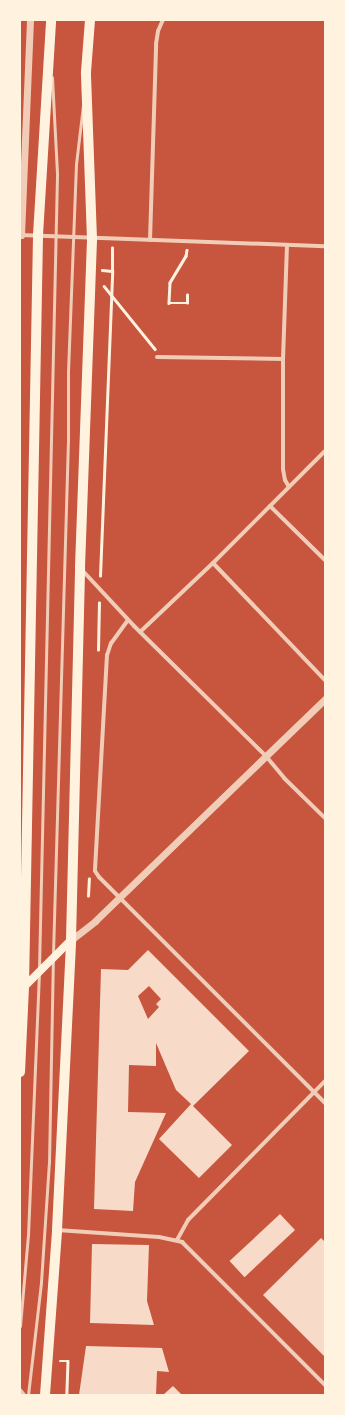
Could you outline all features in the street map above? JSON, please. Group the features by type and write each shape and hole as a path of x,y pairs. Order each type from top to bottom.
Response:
{"main road":[{"path":"20,1072 38,235 51,20"},
{"path":"45,1395 57,1230 71,940 80,567 92,238 86,72 90,20"},
{"path":"22,989 53,956 71,940"}],"street":[{"path":"30,20 20,234 188,242 325,246"},
{"path":"150,240 156,44 158,31 163,20"},
{"path":"287,245 283,360 283,469 284,480 289,487"},
{"path":"157,357 283,360"},
{"path":"140,632 213,563 325,450"},
{"path":"270,506 325,560"},
{"path":"213,563 325,680"},
{"path":"80,567 128,620 265,755 284,778 325,818"},
{"path":"128,620 111,643 107,655 95,871 99,877 120,896 325,1103"},
{"path":"71,940 95,921 265,755 325,699"},
{"path":"177,1240 188,1220 325,1081"},
{"path":"57,1230 160,1236 177,1240 186,1246 325,1385"},
{"path":"20,1390 24,1395"}],"lane":[{"path":"20,1326 28,1235 39,972 54,235 57,173 50,35"},
{"path":"28,1395 41,1282 49,1171 53,956 68,441 68,372 76,164 86,72"}],"path":[{"path":"187,295 187,303 169,303 170,283 186,256 188,242"},
{"path":"91,270 162,358"}],"building":[{"path":"148,950 249,1051 193,1106 232,1145 199,1178 159,1139 191,1104 176,1090 156,1043 156,1066 129,1065 128,1112 166,1113 135,1182 133,1211 94,1209 101,969 128,970","holes":["149,986 161,999 156,1004 159,1007 148,1019 138,996"]},
{"path":"280,1214 295,1230 245,1277 230,1261"},
{"path":"321,1238 325,1242 325,1357 263,1295"},
{"path":"92,1244 149,1245 147,1301 154,1325 90,1323"},
{"path":"86,1346 162,1348 169,1372 157,1371 156,1395 79,1395"},
{"path":"173,1386 182,1395 163,1395"}]}
